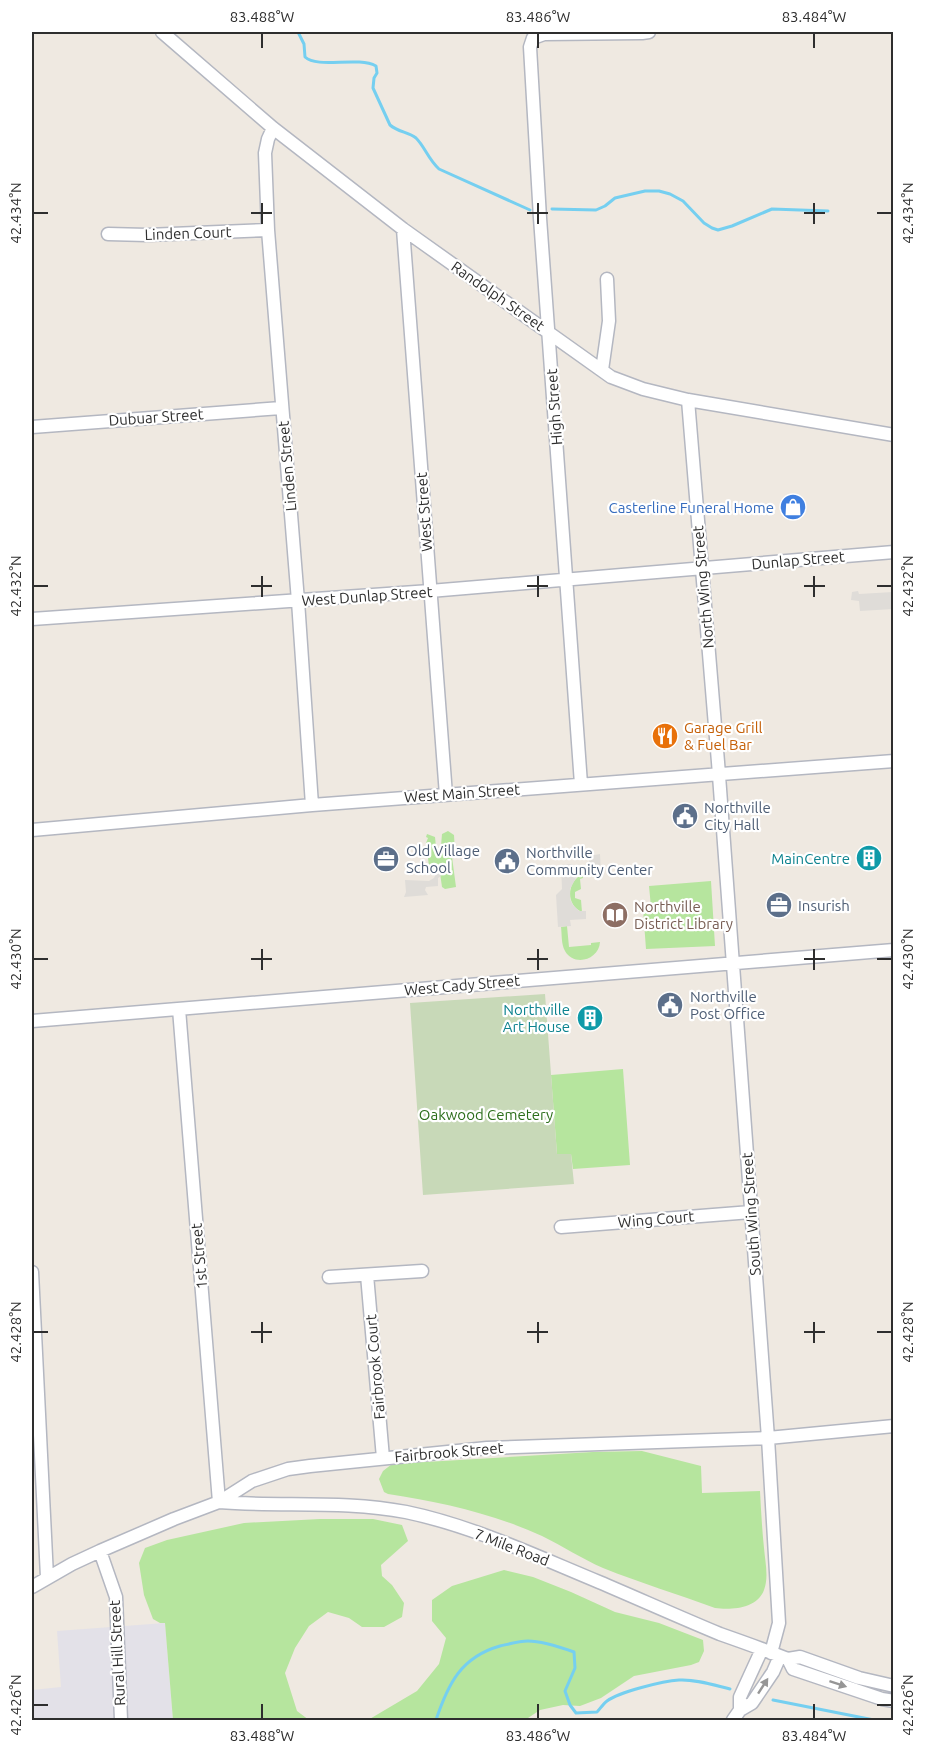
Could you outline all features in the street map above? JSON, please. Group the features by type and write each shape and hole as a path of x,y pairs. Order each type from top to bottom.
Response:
{"street":[{"name":"Randolph Street","path":"162,32 273,128 403,229 611,377 688,400 894,435"},
{"path":"531,35 646,32"},
{"name":"High Street","path":"531,35 548,332 581,784"},
{"name":"Linden Street","path":"273,128 265,153 268,230 312,805"},
{"name":"West Street","path":"403,229 446,795"},
{"name":"Linden Court","path":"108,234 147,236 268,230"},
{"path":"602,370 609,321 607,279"},
{"name":"North Wing Street","path":"688,400 718,774"},
{"name":"Dubuar Street","path":"32,427 281,408"},
{"name":"Dunlap Street","path":"702,569 894,552"},
{"name":"West Dunlap Street","path":"32,619 298,601 702,569"},
{"name":"West Main Street","path":"32,830 312,805 894,761"},
{"name":"South Wing Street","path":"718,774 768,1438 779,1623 775,1654"},
{"name":"West Cady Street","path":"32,1021 894,950"},
{"name":"1st Street","path":"179,1009 219,1502"},
{"name":"Wing Court","path":"561,1227 751,1212"},
{"path":"329,1277 422,1271"},
{"path":"32,1272 47,1577"},
{"name":"Fairbrook Court","path":"367,1275 382,1458"},
{"name":"Fairbrook Street","path":"32,1587 47,1577 100,1551 219,1502 252,1481 288,1469 487,1448 768,1438 894,1426"},
{"name":"7 Mile Road","path":"219,1502 375,1507 430,1518 508,1545 775,1654 800,1657 859,1678 894,1686"},
{"name":"Rural Hill Street","path":"100,1551 116,1597 121,1720"},
{"path":"736,1715 740,1697 775,1654"},
{"path":"736,1715 752,1703 773,1672 775,1654"},
{"name":"7 Mile Road","path":"775,1654 793,1669 894,1701"}],"shaded area":[{"path":"858,591 859,594 893,592 893,609 860,611 859,601 851,600 852,592"},
{"path":"600,854 601,873 577,876 570,889 570,899 573,905 579,911 586,911 586,919 570,920 571,926 558,927 556,895 562,889 561,865 572,864 574,868 589,867 589,856"},
{"path":"437,871 441,876 438,878 438,886 426,887 428,895 404,897 405,880 429,881 434,878"},
{"path":"165,1623 173,1720 32,1720 32,1690 61,1687 57,1631"}],"green space":[{"path":"448,831 454,835 455,852 452,857 456,887 445,889 442,887 440,873 435,875 428,870 426,843 428,838 426,837 427,834 435,837 436,847 439,848 442,834"},
{"path":"583,874 583,878 580,879 581,889 575,892 575,898 581,900 582,912 573,904 570,893 574,882"},
{"path":"711,881 715,946 646,949 643,909 651,907 649,886"},
{"path":"567,926 569,947 600,942 599,948 591,957 574,959 565,951 561,927"},
{"name":"Oakwood Cemetery","path":"545,994 557,1154 571,1154 574,1184 423,1195 410,1003"},
{"path":"623,1069 630,1165 573,1169 571,1154 557,1154 551,1075"},
{"path":"642,1451 701,1466 702,1493 760,1491 766,1580 764,1590 756,1601 743,1607 715,1608 603,1568 542,1536 505,1521 447,1505 388,1494 384,1492 379,1479 383,1471 392,1464"},
{"path":"373,1519 402,1525 408,1541 381,1565 382,1576 392,1585 404,1603 402,1617 384,1627 362,1627 349,1618 328,1612 309,1626 295,1648 285,1673 297,1711 309,1720 173,1720 165,1623 153,1619 144,1595 139,1563 145,1548 167,1540 244,1523"},
{"path":"504,1570 533,1577 615,1612 659,1623 703,1640 704,1651 699,1662 634,1676 601,1698 580,1706 563,1705 540,1710 525,1720 368,1720 417,1691 439,1664 446,1638 432,1621 432,1600 452,1586"}],"waterway":[{"path":"298,32 304,44 305,57 311,60 359,62 376,66 377,73 373,88 390,125 416,138 439,169 530,210"},
{"path":"552,209 596,210 615,198 645,191 659,191 683,201 704,223 718,230 772,209 828,211"},
{"path":"436,1720 451,1684 466,1665 487,1651 521,1642 545,1643 574,1652 575,1668 565,1691 576,1713 597,1712 607,1701 621,1694 672,1681 692,1680 730,1689"},
{"path":"773,1700 874,1720"}],"place":[{"name":"Casterline Funeral Home","path":"793,507"},
{"name":"Garage Grill & Fuel Bar","path":"665,736"},
{"name":"Northville City Hall","path":"685,816"},
{"name":"MainCentre","path":"869,858"},
{"name":"Old Village School","path":"386,859"},
{"name":"Northville Community Center","path":"507,861"},
{"name":"Insurish","path":"779,905"},
{"name":"Northville District Library","path":"615,915"},
{"name":"Northville Post Office","path":"670,1005"},
{"name":"Northville Art House","path":"590,1018"}]}
